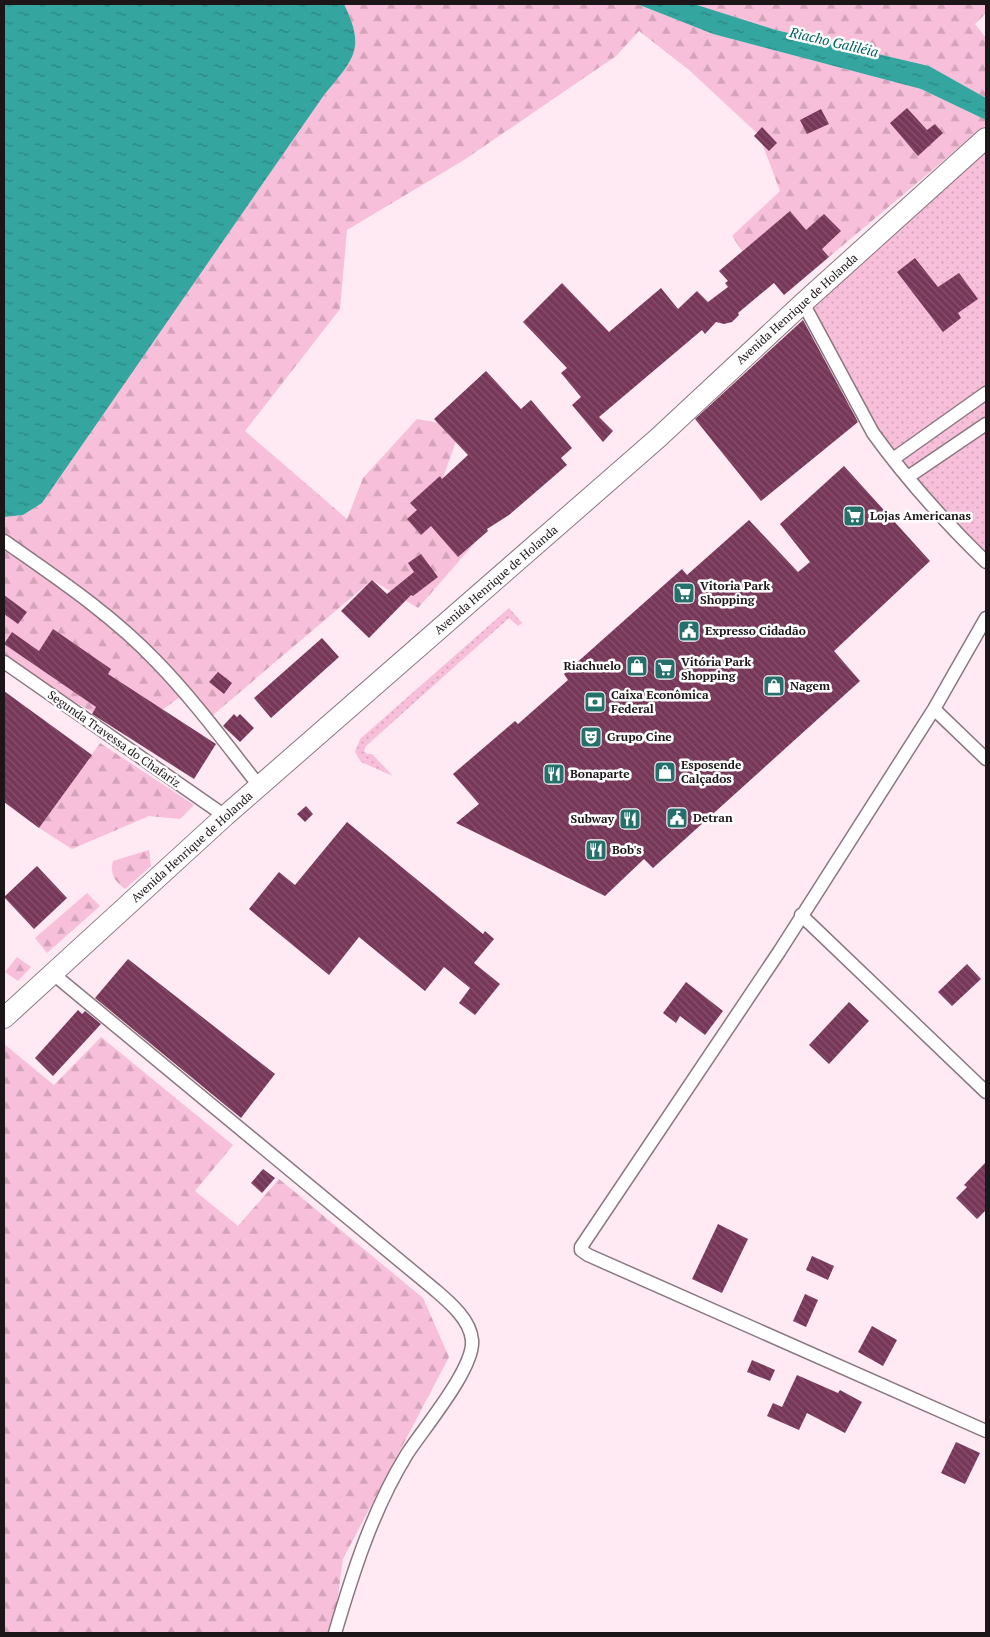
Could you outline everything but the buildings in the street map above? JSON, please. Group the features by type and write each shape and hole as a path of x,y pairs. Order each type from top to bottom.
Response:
{"main road":[{"name":"Avenida Henrique de Holanda","path":"4,1018 225,816 658,438 803,303 986,138"}],"street":[{"path":"803,303 874,433 893,459 952,529 986,562"},
{"path":"893,459 986,394"},
{"path":"908,477 986,424"},
{"path":"4,541 109,617 156,661 207,720 260,787"},
{"path":"986,618 934,709 779,952 582,1243 581,1250 986,1432"},
{"name":"Segunda Travessa do Chafariz","path":"4,662 225,816"},
{"path":"934,709 986,759"},
{"path":"801,915 986,1092"},
{"path":"52,973 434,1289 458,1312 468,1328 472,1341 468,1359 450,1392 407,1455 381,1503 358,1560 335,1633"}],"green space":[{"path":"344,4 637,4 713,34 921,89 986,120 986,125 829,257 790,212 742,251 732,236 780,191 759,135 689,70 639,31 616,56 464,160 347,230 340,309 245,431 347,519 363,478 417,419 461,427 443,478 487,529 418,608 372,580 207,720 184,694 129,734 4,660 4,517 23,515 42,503 324,95 343,72 354,53 355,43 351,19"},
{"path":"694,4 986,4 986,13 975,24 986,38 986,98 929,66 776,30"},
{"path":"986,153 986,566 885,452 807,303"},
{"path":"509,608 522,623 518,626 509,618 366,746 364,751 367,754 372,754 393,776 361,762 355,752 360,739"},
{"path":"100,743 194,805 180,819 149,816 72,849 39,828"},
{"path":"149,850 151,866 125,889 114,877 112,870 113,861"},
{"path":"87,893 100,906 47,953 35,938"},
{"path":"17,957 31,967 18,981 5,972"},
{"path":"101,1037 233,1145 195,1191 238,1226 279,1179 423,1298 449,1357 343,1559 333,1633 4,1633 4,1044 54,1085"}],"water":[{"path":"4,4 344,4 351,19 355,43 354,53 343,72 324,95 42,503 23,515 4,517"},
{"path":"637,4 694,4 776,30 929,66 986,98 986,120 921,89 713,34"}],"place":[{"name":"Lojas Americanas","path":"854,516"},
{"name":"Vitoria Park Shopping","path":"684,593"},
{"name":"Expresso Cidadão","path":"689,631"},
{"name":"Riachuelo","path":"637,666"},
{"name":"Vitória Park Shopping","path":"665,669"},
{"name":"Nagem","path":"774,686"},
{"name":"Caixa Econômica Federal","path":"595,702"},
{"name":"Grupo Cine","path":"591,737"},
{"name":"Esposende Calçados","path":"665,772"},
{"name":"Bonaparte","path":"554,774"},
{"name":"Detran","path":"677,818"},
{"name":"Subway","path":"630,819"},
{"name":"Bob's","path":"596,850"}],"water label":[{"name":"Riacho Galiléia","path":"834,42"}]}
